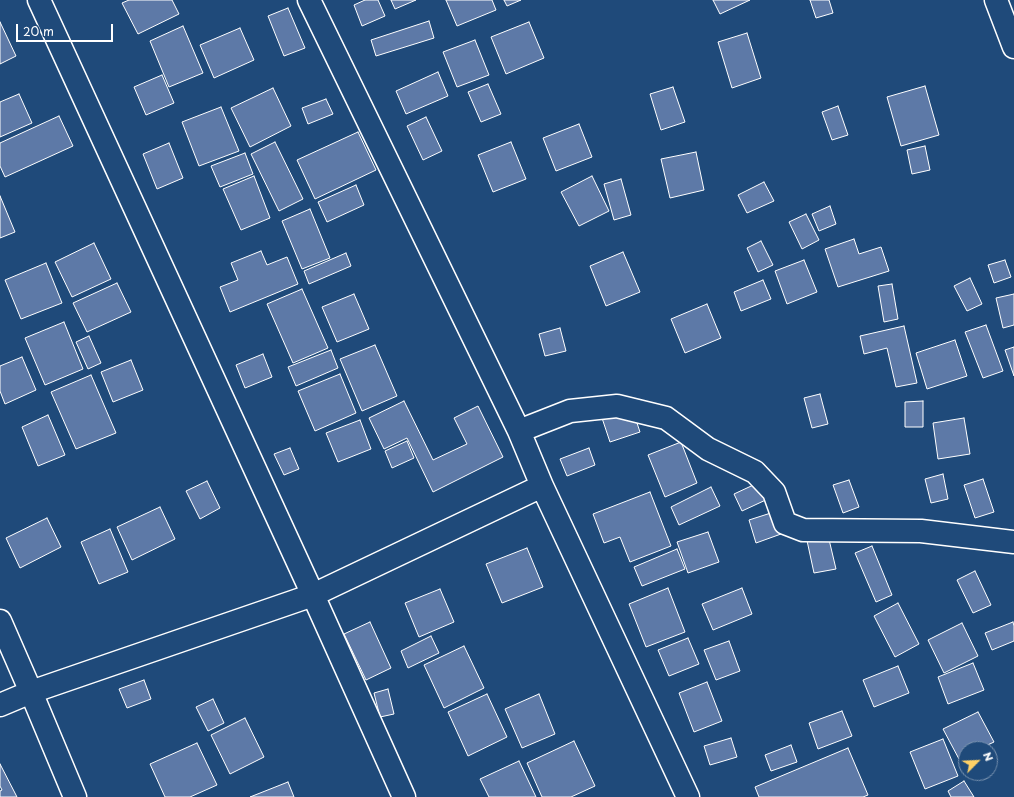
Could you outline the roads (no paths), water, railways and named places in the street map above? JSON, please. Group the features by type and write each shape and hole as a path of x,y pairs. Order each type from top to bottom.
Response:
{"street":[{"path":"39,0 313,595 404,797"},
{"path":"309,0 519,431 542,486 688,797"},
{"path":"996,0 1014,47"},
{"path":"519,431 570,411 617,406 666,418 708,449 755,472 774,492 785,523 803,530 921,531 1014,542"},
{"path":"0,705 31,692 313,595 542,486"},
{"path":"0,621 75,797"}]}
